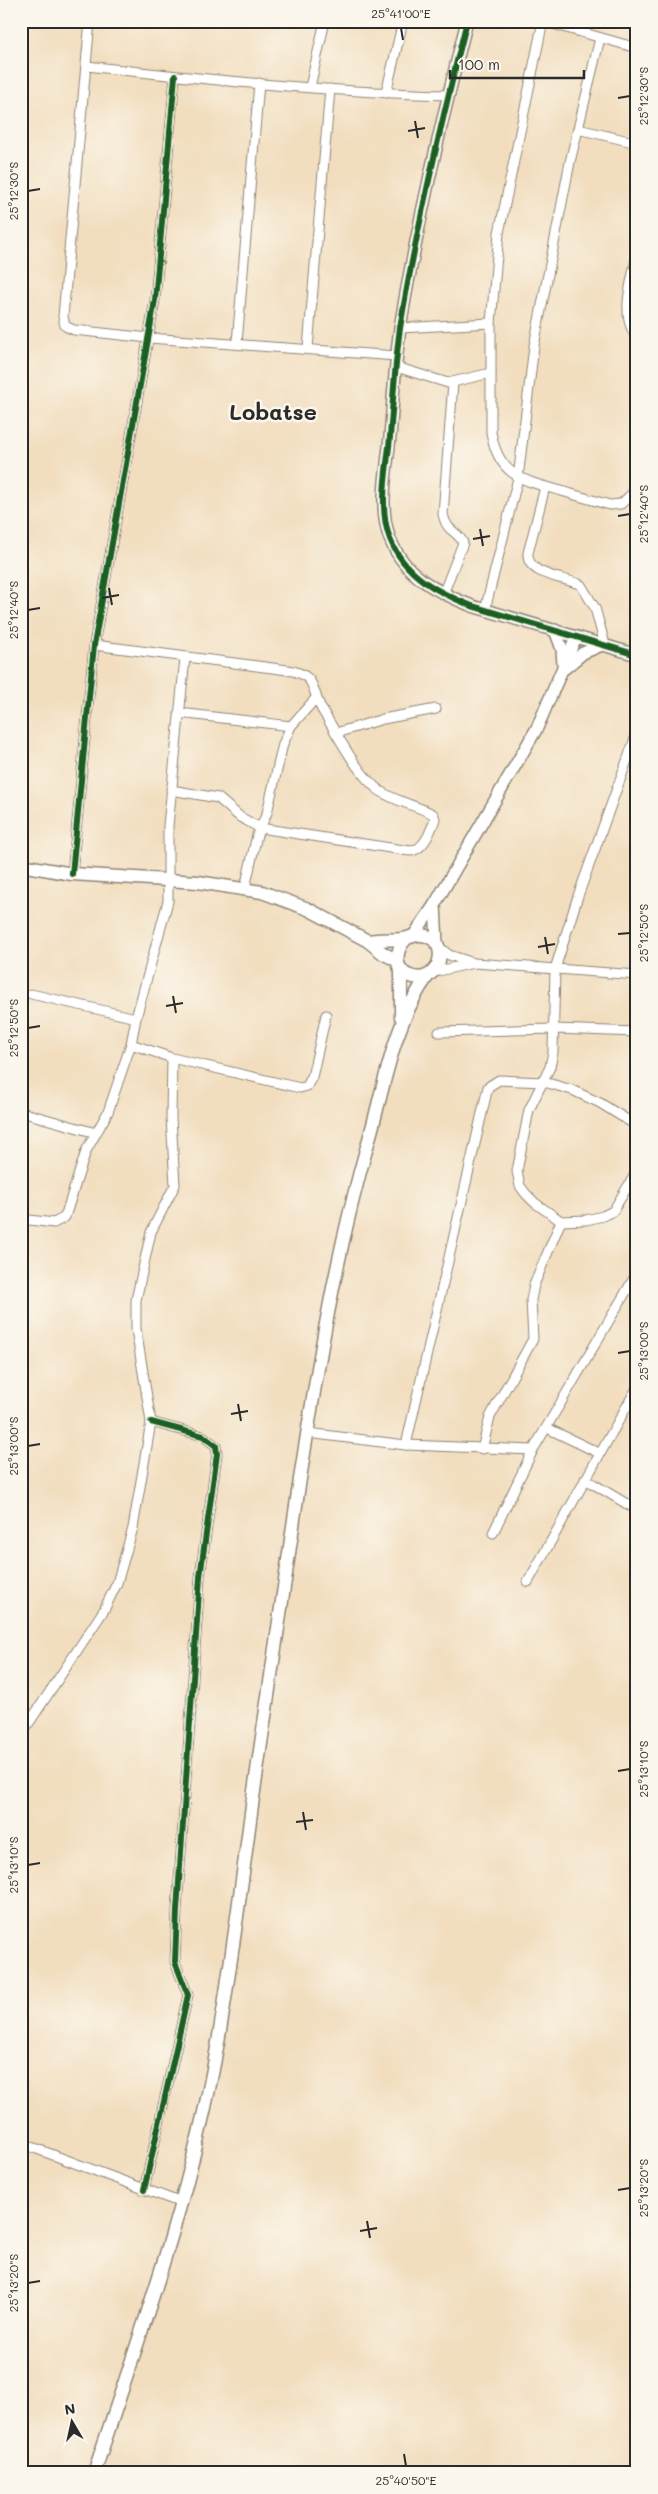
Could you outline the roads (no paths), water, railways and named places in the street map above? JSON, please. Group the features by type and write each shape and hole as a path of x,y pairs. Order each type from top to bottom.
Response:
{"main road":[{"path":"21,865 72,874 198,882 245,888 282,898 308,909 368,941 399,965 408,976 417,978 431,974"},
{"path":"94,2473 136,2350 180,2202 208,2098 218,2044 307,1433 322,1346 356,1186 401,1022 414,994 439,964 438,945 422,935 368,941"},
{"path":"401,1022 397,952 410,937"}],"street":[{"path":"90,21 63,321 65,326 74,330 149,338 308,348 396,361 436,381 453,383 491,373"},
{"path":"310,87 325,21"},
{"path":"386,93 403,21"},
{"path":"467,21 448,95 400,328 384,498 385,518 389,537 404,565 416,576 443,594 485,610 637,655"},
{"path":"637,48 542,21 499,232 491,323 491,432 494,448 499,459 518,478 610,505 621,504 637,490"},
{"path":"485,610 518,478 534,346 578,129 600,38"},
{"path":"87,66 175,76 330,89 448,95"},
{"path":"72,874 94,645 124,464 155,300 175,76"},
{"path":"237,343 259,83"},
{"path":"308,348 330,89"},
{"path":"578,129 637,143"},
{"path":"637,255 627,312 628,324 637,338"},
{"path":"400,328 491,323"},
{"path":"443,594 463,543 448,528 443,514 453,383"},
{"path":"545,487 528,553 528,562 534,569 581,584 594,608 605,645"},
{"path":"554,630 562,649 564,669"},
{"path":"410,937 435,904 537,728 564,669 576,637"},
{"path":"94,645 298,672 310,679 316,698 336,733 358,766 376,787 435,816 422,845 417,850 410,851 260,828 240,816 218,798 171,790"},
{"path":"564,669 583,653 605,645"},
{"path":"21,1218 54,1223 65,1217 86,1151 108,1112 131,1044 136,1018 166,910 171,790 185,658"},
{"path":"245,888 283,744 291,726 316,698"},
{"path":"336,733 384,719 436,709"},
{"path":"179,713 291,726"},
{"path":"637,733 578,896 554,969 555,1029 550,1067 529,1110 518,1163 517,1178 520,1186 535,1203 561,1220 586,1220 603,1216 613,1211 637,1172"},
{"path":"435,904 438,945 449,955 474,963 637,975"},
{"path":"431,974 474,963"},
{"path":"31,994 136,1018"},
{"path":"131,1044 172,1058 293,1087 306,1086 312,1077 326,1015"},
{"path":"439,1032 555,1029 637,1032"},
{"path":"21,1735 104,1610 117,1583 133,1528 150,1422 136,1329 136,1300 151,1232 175,1185 171,1118 172,1058"},
{"path":"406,1445 485,1093 491,1084 499,1080 544,1082 572,1090 600,1103 637,1126"},
{"path":"21,1112 96,1133"},
{"path":"482,1449 490,1418 533,1339 531,1300 534,1286 561,1220"},
{"path":"493,1533 533,1450 637,1273"},
{"path":"528,1582 637,1388"},
{"path":"144,2190 188,1995 175,1962 177,1910 200,1577 217,1454 216,1446 203,1436 150,1422"},
{"path":"547,1428 599,1453"},
{"path":"307,1433 406,1445 533,1450"},
{"path":"585,1479 637,1510"},
{"path":"21,2143 180,2202"}],"district":[{"name":"Lobatse","path":"273,412"}]}
